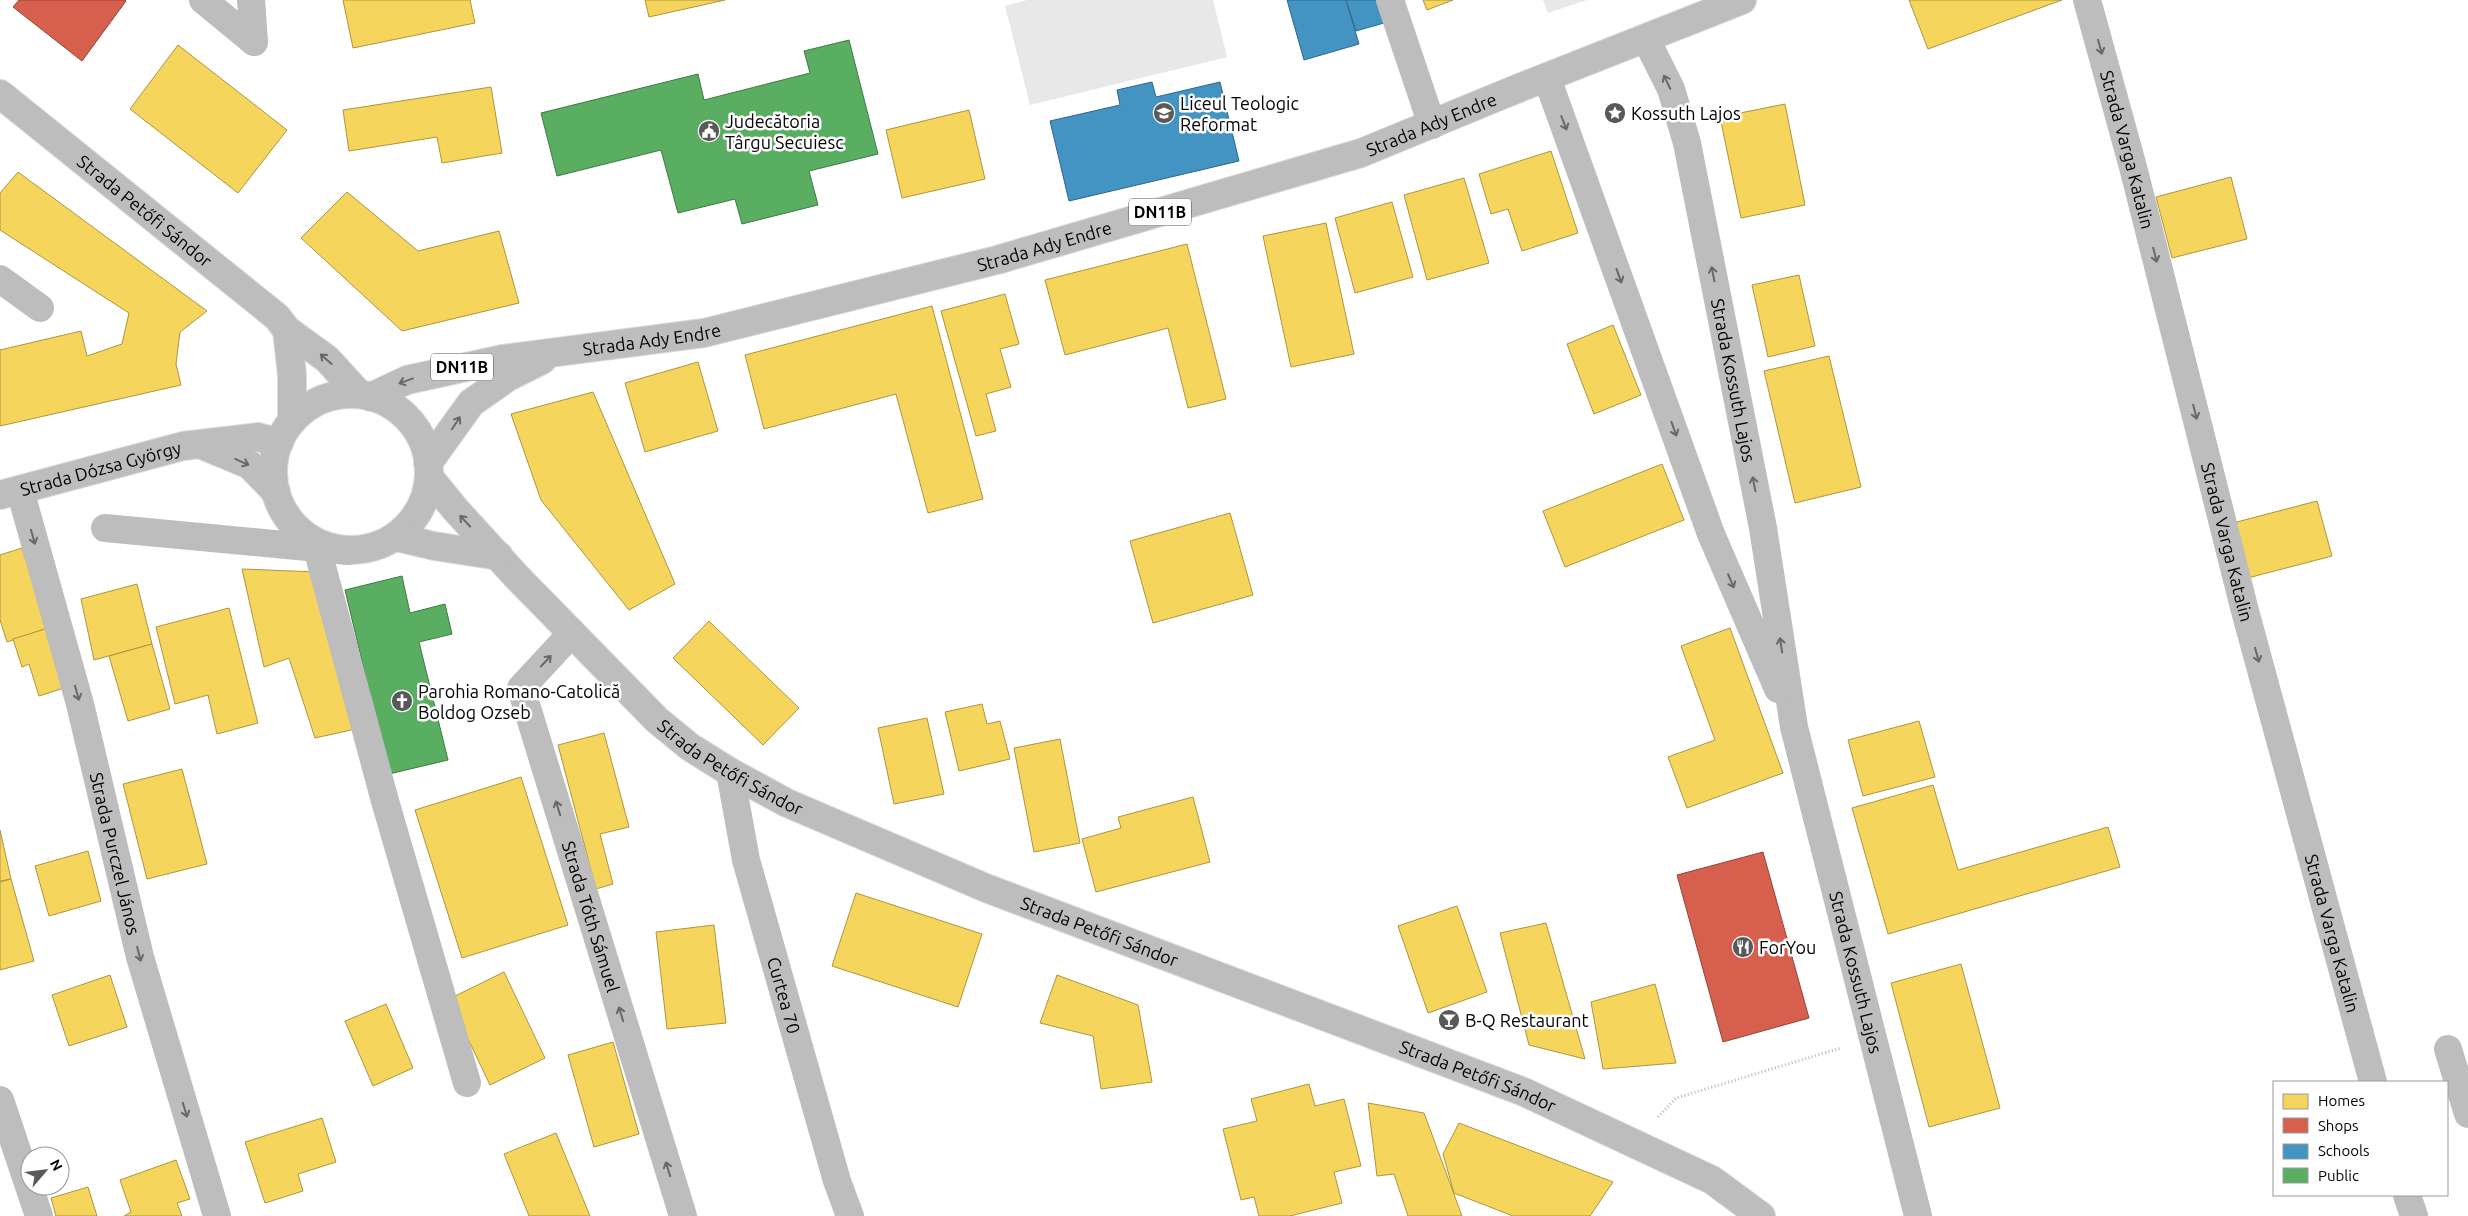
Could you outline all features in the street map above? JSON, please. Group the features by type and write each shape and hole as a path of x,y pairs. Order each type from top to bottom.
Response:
{"main road":[{"path":"203,0 254,42 251,0"},
{"path":"1390,0 1432,126"},
{"name":"Strada Ady Endre","path":"365,396 407,380 503,359 704,333 998,260 1361,153 1742,0"},
{"name":"Strada Varga Katalin","path":"2087,0 2133,167 2245,611 2373,1081"},
{"name":"Strada Kossuth Lajos","path":"1646,39 1671,89 1687,143 1763,528 1794,728 1918,1216"},
{"name":"Strada Kossuth Lajos","path":"1547,78 1712,534 1794,728"},
{"name":"Strada Petőfi Sándor","path":"0,94 277,317 287,330 326,359 365,396"},
{"path":"0,279 40,308"},
{"path":"287,330 292,375 285,432 273,467 276,492 286,515 302,533 324,546 349,551"},
{"name":"Strada Ady Endre","path":"429,470 471,403 508,377 556,353"},
{"path":"105,528 349,551 373,548 396,537 417,513 425,500 429,470 427,454 418,432 403,414 384,401 365,396 334,396 310,405 285,432"},
{"name":"Strada Dózsa György","path":"10,492 183,446 285,432"},
{"name":"Strada Dózsa György","path":"200,444 250,465 276,492"},
{"name":"Strada Petőfi Sándor","path":"429,470 455,509 657,720 690,747 730,772 787,802 986,888 1524,1092 1712,1180 1761,1216"},
{"name":"Strada Purczel János","path":"10,492 80,704 140,957 217,1216"},
{"path":"396,537 434,546 499,556"},
{"path":"317,548 385,801 467,1083"},
{"name":"Strada Tóth Sámuel","path":"572,633 521,688 682,1216"},
{"name":"Curtea 70","path":"730,772 746,860 838,1181 850,1216"},
{"path":"2448,1050 2468,1114"},
{"path":"0,1100 39,1216"},
{"path":"2407,1196 2414,1216"}],"path":[{"path":"1633,1143 1676,1098 1874,1038"}],"shaded area":[{"path":"1027,0 1213,0 1227,57 1030,105 1005,6"},
{"path":"1543,0 1587,0 1548,13"}],"building: Homes":[{"path":"343,0 470,0 475,23 353,48"},
{"path":"645,0 725,0 649,17"},
{"path":"1423,0 1453,0 1427,10"},
{"path":"1909,0 2062,0 1928,49"},
{"path":"178,45 287,130 238,193 130,109"},
{"path":"491,87 502,153 442,163 437,137 349,151 343,110"},
{"path":"1785,104 1805,205 1741,218 1720,117"},
{"path":"969,110 985,179 902,198 886,130"},
{"path":"1551,151 1578,233 1522,251 1508,209 1491,214 1479,174"},
{"path":"18,172 207,311 180,332 176,364 181,385 0,426 0,350 81,331 87,356 122,344 129,313 0,230 0,193"},
{"path":"2231,177 2247,239 2172,258 2156,197"},
{"path":"1464,178 1489,263 1427,280 1404,195"},
{"path":"347,192 418,251 499,231 519,303 402,331 301,238"},
{"path":"1392,202 1413,277 1355,293 1335,218"},
{"path":"1326,223 1354,354 1291,367 1263,236"},
{"path":"1187,244 1226,399 1188,408 1168,328 1065,355 1045,280"},
{"path":"1799,275 1815,346 1768,357 1752,285"},
{"path":"1005,294 1019,344 1000,349 1011,387 986,394 996,431 976,436 941,311"},
{"path":"932,306 983,499 928,513 896,394 764,429 745,355"},
{"path":"1613,325 1641,395 1594,414 1567,344"},
{"path":"1829,356 1861,487 1795,503 1764,371"},
{"path":"698,362 718,431 645,452 625,383"},
{"path":"593,392 675,584 629,610 541,500 511,414"},
{"path":"1662,464 1684,520 1565,567 1543,511"},
{"path":"2317,501 2332,556 2244,579 2229,524"},
{"path":"1230,513 1253,595 1153,623 1130,541"},
{"path":"22,548 48,628 7,642 0,620 0,555"},
{"path":"242,569 317,572 360,728 315,738 289,658 264,667"},
{"path":"137,584 152,644 94,660 81,599"},
{"path":"229,608 258,723 217,734 208,695 175,704 156,627"},
{"path":"709,621 799,708 763,745 673,658"},
{"path":"48,628 67,687 39,696 29,664 22,667 13,639"},
{"path":"1730,628 1783,773 1687,808 1668,757 1715,740 1681,646"},
{"path":"152,644 170,709 128,721 109,656"},
{"path":"982,704 987,724 1000,721 1010,759 959,771 945,712"},
{"path":"927,718 944,794 894,804 878,728"},
{"path":"1919,721 1935,777 1863,796 1848,740"},
{"path":"604,733 629,827 600,834 613,884 596,889 558,745"},
{"path":"1060,739 1080,843 1034,852 1014,748"},
{"path":"182,769 207,864 147,879 123,784"},
{"path":"521,777 568,925 462,958 415,810"},
{"path":"1933,785 1958,870 2108,827 2120,867 1888,934 1852,808"},
{"path":"1193,797 1210,862 1096,892 1082,839 1121,828 1118,817"},
{"path":"0,830 11,879 0,881"},
{"path":"88,851 101,901 49,916 35,866"},
{"path":"11,879 34,961 0,970 0,882"},
{"path":"856,893 982,934 958,1007 832,966"},
{"path":"1457,906 1487,992 1428,1013 1398,926"},
{"path":"1546,923 1585,1059 1529,1045 1500,933"},
{"path":"714,925 726,1023 667,1029 656,932"},
{"path":"1961,964 2000,1108 1929,1127 1891,983"},
{"path":"504,972 545,1058 490,1085 449,999"},
{"path":"110,975 127,1027 69,1046 52,995"},
{"path":"1057,975 1138,1005 1152,1082 1101,1089 1093,1036 1040,1023"},
{"path":"1655,984 1676,1063 1603,1069 1591,1002"},
{"path":"386,1004 413,1068 373,1086 345,1021"},
{"path":"613,1042 639,1134 594,1147 568,1055"},
{"path":"1309,1084 1315,1106 1344,1099 1361,1166 1334,1172 1342,1203 1290,1216 1259,1216 1254,1197 1241,1200 1223,1129 1257,1121 1251,1099"},
{"path":"1368,1103 1424,1113 1462,1216 1408,1216 1394,1174 1377,1176"},
{"path":"322,1118 336,1162 298,1174 303,1191 265,1203 245,1142"},
{"path":"1459,1123 1613,1182 1590,1216 1513,1216 1454,1193 1443,1154"},
{"path":"556,1133 590,1216 529,1216 504,1154"},
{"path":"176,1160 190,1199 177,1203 182,1216 124,1216 131,1212 120,1180"},
{"path":"88,1187 97,1216 56,1216 51,1198 70,1196 70,1192"}],"building: Shops":[{"path":"19,0 126,1 82,61 13,7"},
{"name":"ForYou","path":"1763,852 1809,1018 1723,1042 1677,875"}],"building: Schools":[{"path":"1287,0 1346,0 1359,44 1304,60"},
{"path":"1346,0 1377,0 1384,23 1356,31"},
{"path":"1152,82 1156,97 1220,82 1239,161 1069,201 1050,121 1120,105 1117,90"}],"building: Public":[{"name":"Judecătoria Târgu Secuiesc","path":"849,40 878,154 809,171 818,205 742,224 735,199 678,213 661,150 557,176 541,113 698,74 704,100 810,73 804,51"},
{"name":"Parohia Romano-Catolică Boldog Ozseb","path":"402,576 410,613 445,604 452,634 419,642 448,760 389,774 345,590"}],"place":[{"name":"Liceul Teologic Reformat","path":"1164,113"},
{"name":"Kossuth Lajos","path":"1615,113"},
{"name":"Judecătoria Târgu Secuiesc","path":"709,131"},
{"name":"Parohia Romano-Catolică Boldog Ozseb","path":"402,701"},
{"name":"ForYou","path":"1743,947"},
{"name":"B-Q Restaurant","path":"1449,1020"}]}
